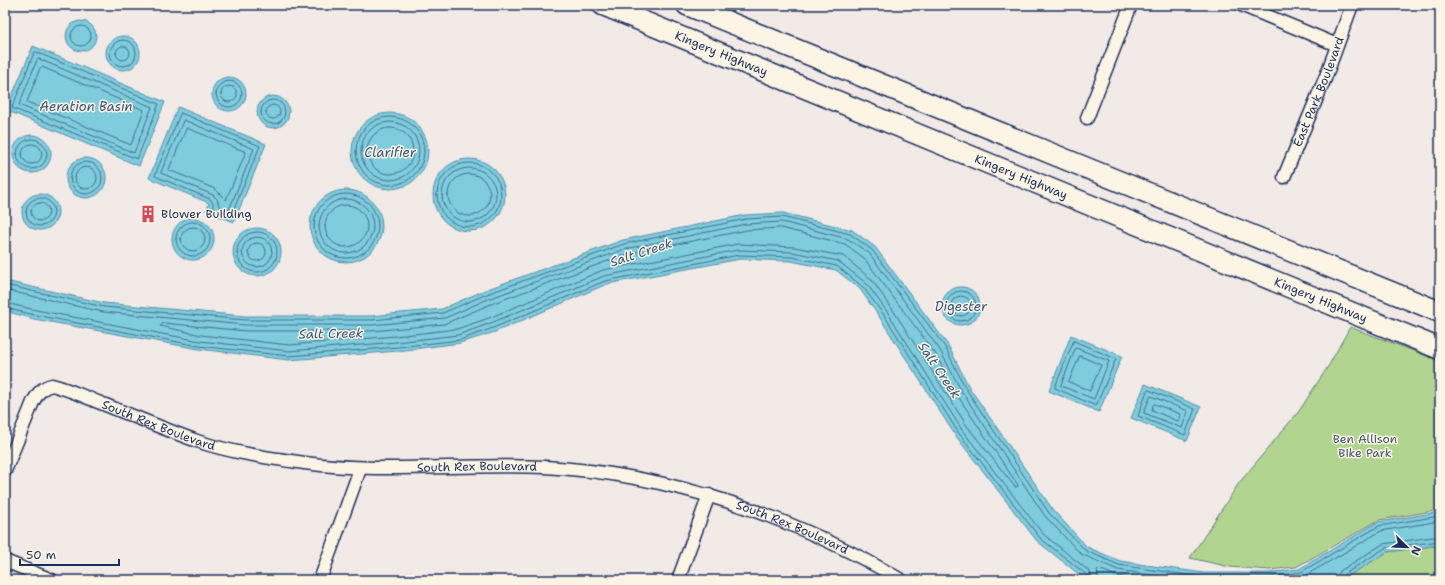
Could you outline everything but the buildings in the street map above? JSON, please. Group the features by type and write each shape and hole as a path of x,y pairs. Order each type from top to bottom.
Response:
{"highway":[{"name":"Kingery Highway","path":"603,5 1440,349"},
{"path":"687,5 1440,312"}],"street":[{"path":"1086,118 1131,5"},
{"path":"1241,5 1337,45"},
{"name":"East Park Boulevard","path":"1284,177 1352,5"},
{"name":"South Rex Boulevard","path":"5,471 33,402 39,392 45,387 52,385 216,448 307,464 360,469 558,468 612,475 709,496 763,514 811,533 852,553 900,580"},
{"path":"320,580 360,469"},
{"path":"678,580 709,496"},
{"path":"5,561 52,580"}],"green space":[{"name":"Ben Allison Bike Park","path":"1350,327 1440,361 1440,510 1379,520 1296,567 1269,570 1230,567 1190,558 1239,483 1299,411 1329,365"},
{"path":"1440,545 1440,580 1342,580 1387,552"}],"water":[{"path":"81,21 91,26 96,36 91,46 81,51 71,46 66,36 71,26"},
{"path":"123,36 135,41 140,53 135,65 123,70 111,65 106,53 111,41"},
{"name":"Aeration Basin","path":"33,46 165,102 139,166 6,110"},
{"path":"229,77 241,82 246,94 241,106 229,111 217,106 212,94 217,82"},
{"path":"270,96 276,96 286,103 289,112 288,118 282,125 276,128 270,128 260,121 257,115 257,109 264,99"},
{"path":"178,107 266,144 234,222 206,211 209,203 149,178"},
{"name":"Clarifier","path":"390,113 405,116 417,124 425,136 428,151 425,166 417,178 405,186 390,189 375,186 363,178 355,166 352,151 355,136 363,124 375,116"},
{"path":"28,135 36,135 46,140 50,147 50,161 46,168 36,173 28,173 18,168 16,165 13,158 13,150 18,140 21,138"},
{"path":"90,158 97,161 103,167 106,178 105,186 97,195 90,198 82,198 75,195 67,186 66,174 69,167 78,159"},
{"name":"Clarifier","path":"462,159 476,159 483,161 495,169 503,181 505,195 503,209 495,221 483,229 476,231 462,231 455,229 443,221 435,209 433,202 433,188 435,181 443,169 455,161"},
{"name":"Clarifier","path":"346,190 366,196 376,206 382,226 376,246 366,256 346,262 326,256 316,246 310,226 316,206 326,196"},
{"path":"44,194 53,199 57,205 57,219 53,225 44,230 36,230 27,225 23,219 22,208 27,199 33,195"},
{"name":"Salt Creek","path":"783,213 852,230 875,247 948,345 969,387 1053,510 1087,547 1120,561 1146,565 1204,573 1268,573 1299,569 1378,522 1440,512 1440,545 1387,552 1342,580 1086,580 1037,541 955,435 860,289 836,270 791,261 740,259 607,284 495,332 460,343 398,351 289,360 199,349 34,319 5,311 5,281 104,303 245,316 371,316 442,309 485,290 623,240 745,215"},
{"path":"189,218 197,218 208,224 214,235 214,243 208,254 197,260 189,260 178,254 172,243 172,235 178,224"},
{"path":"252,228 262,228 271,232 277,238 280,243 280,261 271,272 262,276 252,276 243,272 237,266 233,257 233,247 237,238 243,232"},
{"name":"Digester","path":"957,287 965,287 975,292 979,299 979,313 975,320 965,325 957,325 947,320 945,317 942,310 942,302 947,292 950,290"},
{"path":"1071,335 1122,356 1099,412 1049,391"},
{"path":"1145,384 1201,407 1187,441 1131,418"}],"place":[{"name":"Blower Building","path":"148,214"}]}
